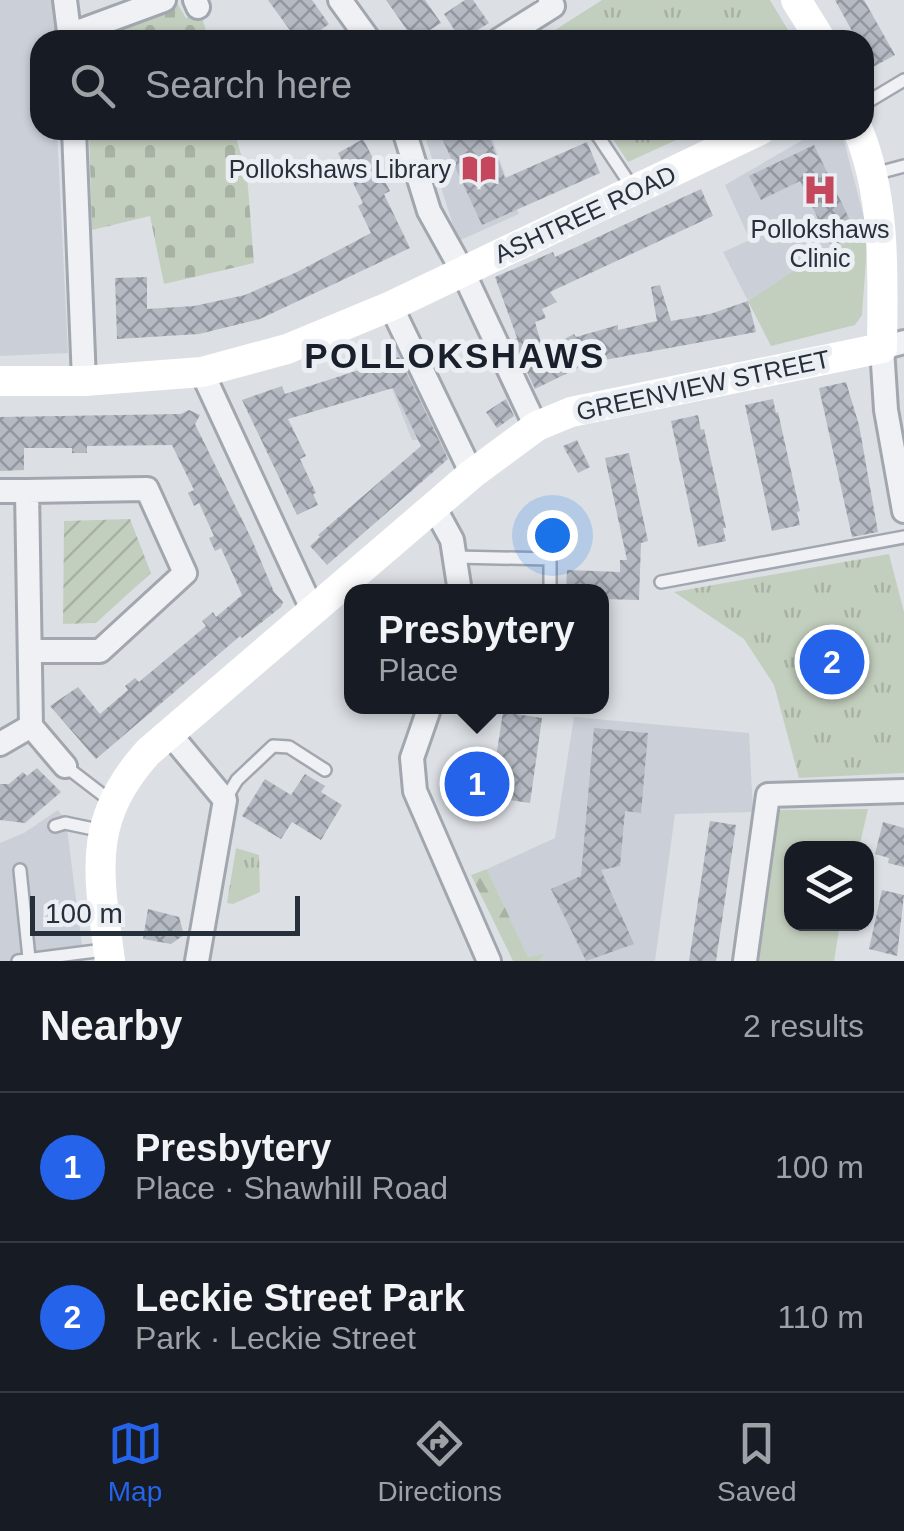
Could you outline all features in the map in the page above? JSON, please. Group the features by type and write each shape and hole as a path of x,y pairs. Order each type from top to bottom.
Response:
{"street":[{"path":"65,0 69,30"},
{"path":"90,30 164,0"},
{"path":"340,0 361,30"},
{"path":"796,0 815,30"},
{"path":"528,30 552,3"},
{"path":"74,140 84,382"},
{"path":"407,140 429,210 464,272 536,427"},
{"name":"ASHTREE ROAD","path":"0,381 84,382 202,372 286,350 391,306 739,140"},
{"path":"861,140 871,175 883,254 893,345 886,410 899,450 904,511"},
{"path":"391,306 472,474"},
{"name":"GREENVIEW STREET","path":"346,584 472,474 536,427 571,412 893,345"},
{"path":"202,372 314,612"},
{"path":"0,491 147,489 185,573 100,651 30,650"},
{"path":"27,491 31,726 65,766"},
{"path":"434,507 452,540 459,584"},
{"name":"GREENVIEW STREET","path":"105,829 130,772 344,586"},
{"path":"427,714 412,758 416,791 488,961"},
{"path":"0,744 31,726"},
{"path":"170,734 225,800 197,961"},
{"path":"745,961 768,795 904,791"},
{"path":"105,829 109,956"}],"lane":[{"path":"874,98 904,80"},
{"path":"601,140 634,190"},
{"path":"871,175 904,166"},
{"path":"662,582 904,537"},
{"path":"455,557 550,559 550,584"},
{"path":"225,800 237,780 273,746 289,747 325,770"},
{"path":"65,766 105,829"},
{"path":"54,826 64,823 105,829"},
{"path":"20,870 23,959 109,956"}],"shaded area":[{"path":"0,0 55,0 56,30 30,30 30,140 57,140 68,353 0,356"},
{"path":"426,140 493,140 519,214 458,241"},
{"path":"803,140 842,140 868,233 813,258 748,301 723,252 750,240 725,185"},
{"path":"405,348 453,455 449,458 434,440 412,440 382,355"},
{"path":"574,717 749,733 753,812 675,814 655,961 539,961 544,955 528,957 487,869 555,838"},
{"path":"58,810 66,821 84,961 0,961 0,843 24,833"}],"green space":[{"path":"602,0 770,0 788,30 555,30"},
{"path":"177,3 186,18 200,11 206,30 111,30"},
{"path":"89,140 237,140 247,175 254,263 164,284 150,216 92,230"},
{"path":"614,140 676,140 628,162"},
{"path":"868,233 862,315 855,325 771,346 748,301 813,258"},
{"path":"130,519 151,573 96,623 63,624 64,521"},
{"path":"889,554 904,612 904,773 799,778 774,685 744,639 674,592"},
{"path":"868,809 861,841 784,841 784,931 839,931 834,961 753,961 773,810"},
{"path":"236,848 259,855 260,892 233,904 227,903"},
{"path":"487,869 528,957 545,954 539,961 513,961 471,875"}],"building":[{"path":"268,0 312,0 329,24 321,30 290,30"},
{"path":"386,0 425,0 441,23 430,30 407,30"},
{"path":"465,0 473,0 489,23 477,30 454,30 444,14"},
{"path":"835,0 864,0 895,55 874,66 874,30 852,30"},
{"path":"364,140 390,191 384,194 410,248 260,319 199,334 117,339 115,278 147,277 147,309 194,306 245,295 371,233 358,206 363,203 338,153"},
{"path":"443,140 491,140 505,178 587,142 600,173 482,225"},
{"name":"Pollokshaws Clinic","path":"814,145 857,235 832,248 800,181 761,200 749,176"},
{"path":"701,189 713,216 550,292 557,302 542,309 546,318 535,322 543,350 574,334 576,337 618,325 618,330 657,321 651,287 660,285 671,321 710,314 748,301 756,332 588,363 535,389 512,340 517,338 495,277 553,252 555,257"},
{"path":"399,357 448,459 327,565 310,546 318,535 421,446 393,388 288,419 306,456 300,459 318,505 297,515 242,400 282,386 285,394"},
{"path":"846,382 859,425 878,532 852,537 819,388"},
{"path":"506,399 514,416 497,428 486,412"},
{"path":"773,399 800,525 772,531 745,405"},
{"path":"189,410 200,415 195,424 274,592 283,602 96,759 50,706 78,687 100,714 128,690 125,686 135,678 139,682 206,626 202,621 213,612 216,617 242,595 221,548 215,551 209,538 214,536 199,503 194,506 188,493 194,490 172,445 87,446 87,453 72,453 72,448 24,448 24,470 0,471 0,417 181,414"},
{"path":"698,415 726,541 698,547 671,421"},
{"path":"577,440 590,467 578,473 563,446"},
{"path":"629,453 648,541 641,543 639,600 609,599 609,584 566,584 567,570 620,572 620,560 627,560 605,458"},
{"path":"503,714 542,718 530,803 490,797 488,815 457,810 463,766 494,771"},
{"path":"594,728 648,733 641,813 625,811 620,866 601,870 634,944 586,961 551,889 581,876"},
{"path":"37,768 61,792 25,823 0,820 0,784 9,784 23,772 27,776"},
{"path":"305,774 325,786 321,792 342,805 321,840 292,822 281,839 242,816 265,779 291,795"},
{"path":"710,821 736,825 716,961 689,961"},
{"path":"883,822 904,828 904,867 875,854"},
{"path":"882,890 904,895 897,956 869,949"},
{"path":"148,909 179,917 184,935 171,944 143,939"}],"place":[{"name":"Pollokshaws Library","path":"479,169"},
{"name":"Pollokshaws Clinic","path":"820,190"},
{"name":"Leckie Street Park","path":"832,662"},
{"name":"Presbytery","path":"477,784"}],"district":[{"name":"POLLOKSHAWS","path":"455,356"}]}
